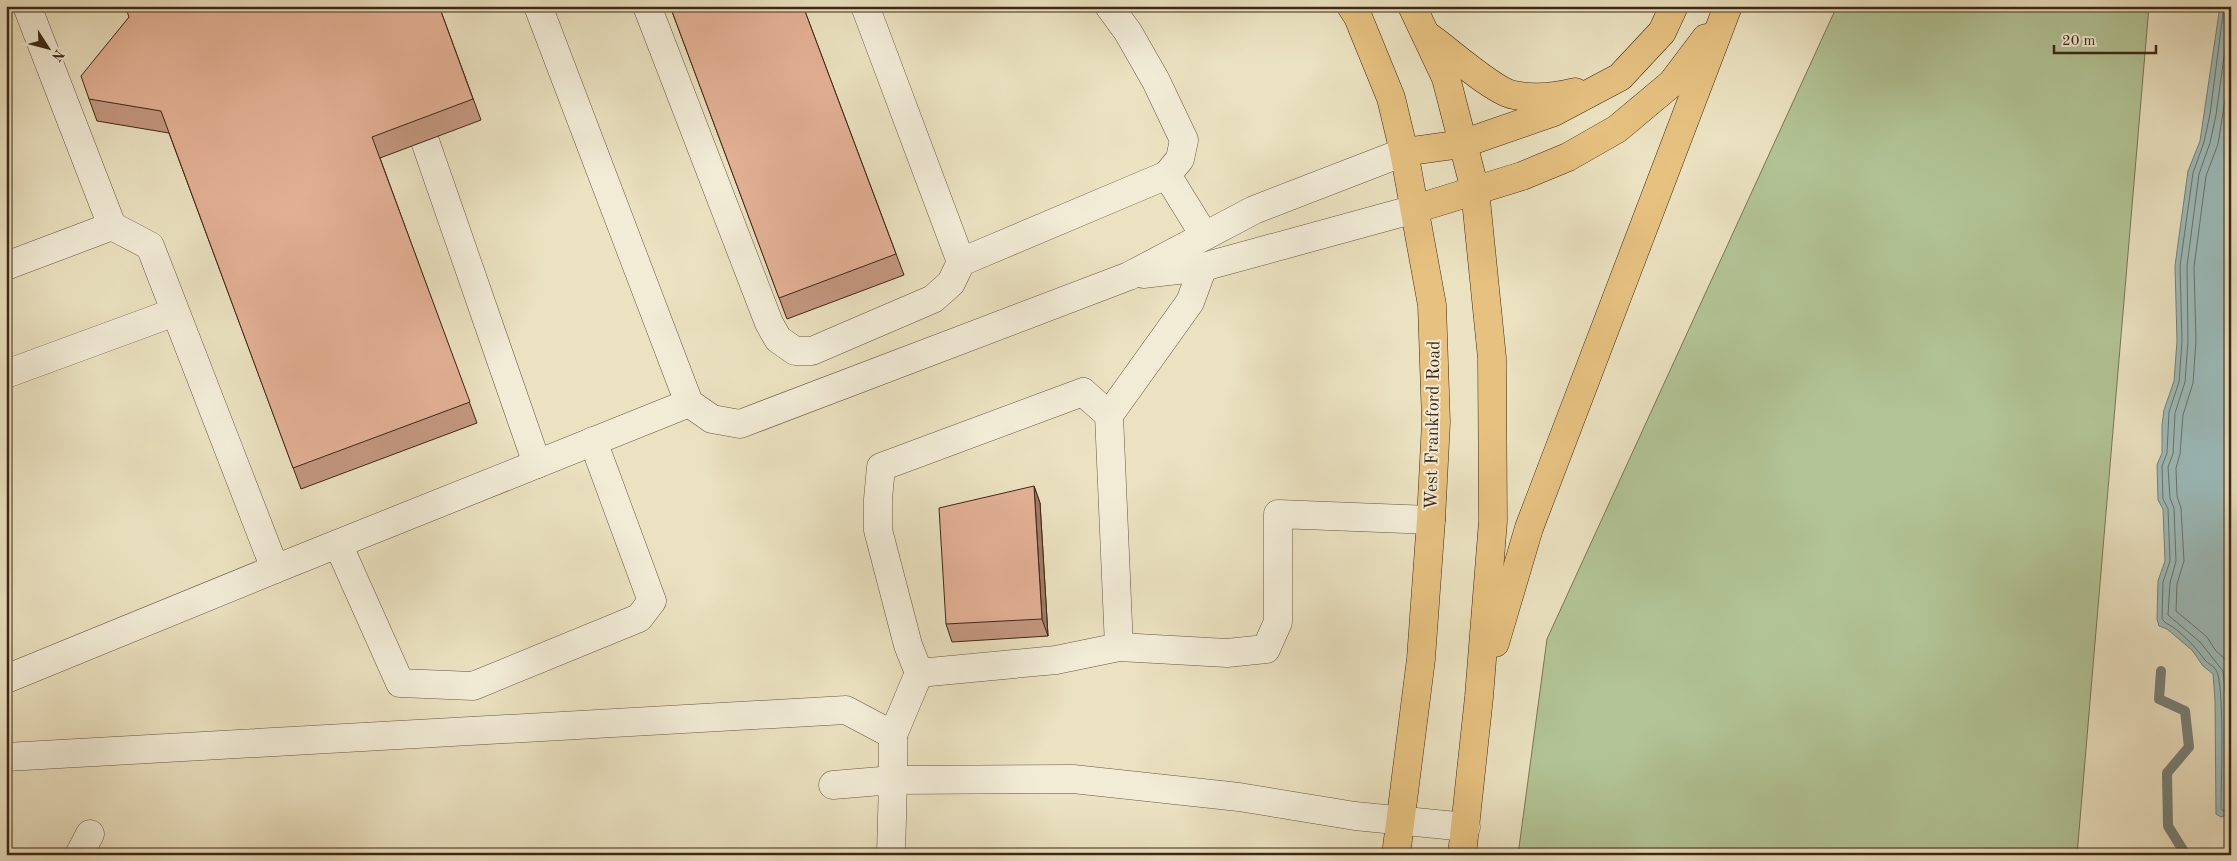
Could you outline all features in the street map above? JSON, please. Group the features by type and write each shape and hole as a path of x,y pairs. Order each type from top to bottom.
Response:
{"main road":[{"name":"West Frankford Road","path":"1351,6 1358,17 1390,98 1404,152 1432,305 1436,422 1431,520 1421,659 1396,855"},
{"path":"1412,6 1446,78 1475,190 1492,358 1493,521 1479,698 1462,855"},
{"path":"1404,152 1462,144 1554,112 1620,77 1662,32 1674,6"},
{"path":"1415,209 1522,176 1568,157 1617,129 1672,84 1728,7"},
{"path":"1479,698 1529,528 1728,7"},
{"path":"1426,35 1483,78 1512,95 1553,97 1608,83"}],"lane":[{"path":"27,6 112,226 150,246 275,569"},
{"path":"538,6 689,403 712,419 740,424 1129,276 1254,210 1404,152"},
{"path":"647,6 769,323 778,339 795,351 812,351 933,300 951,283 961,262 1167,175 1180,158 1184,140 1147,65 1128,32 1109,6"},
{"path":"865,6 961,262"},
{"path":"425,141 537,464"},
{"path":"1167,175 1204,235"},
{"path":"1129,276 1203,267 1415,209"},
{"path":"6,266 112,226"},
{"path":"1119,647 1109,415 1190,302 1203,267"},
{"path":"6,374 175,312"},
{"path":"891,855 893,735 919,673 908,645 878,530 881,467 1082,392 1109,415"},
{"path":"6,679 689,403"},
{"path":"338,544 400,683 472,686 639,618 652,600 593,441"},
{"path":"919,673 1056,660 1119,647 1227,653 1266,649 1278,622 1278,514 1431,520"},
{"path":"6,757 846,710 893,735"},
{"path":"833,785 893,780 1073,779 1239,797 1355,816 1466,827"}],"green space":[{"path":"1837,6 2149,6 2077,855 1518,855 1547,639"}],"water":[{"path":"2220,6 2231,6 2231,814 2221,817 2216,814 2213,674 2203,666 2192,650 2167,629 2159,626 2157,619 2158,581 2165,561 2163,509 2158,500 2157,465 2162,453 2164,410 2174,381 2177,341 2175,266 2188,171 2200,141"}],"building":[{"path":"125,6 439,6 473,99 372,137 470,402 293,468 161,111 89,99 81,76 129,17"},
{"path":"670,6 803,6 896,254 779,298"},
{"path":"1034,486 1042,619 946,624 939,508"}],"waterway":[{"path":"2161,671 2159,699 2185,711 2189,747 2167,773 2168,826 2186,855"}]}
